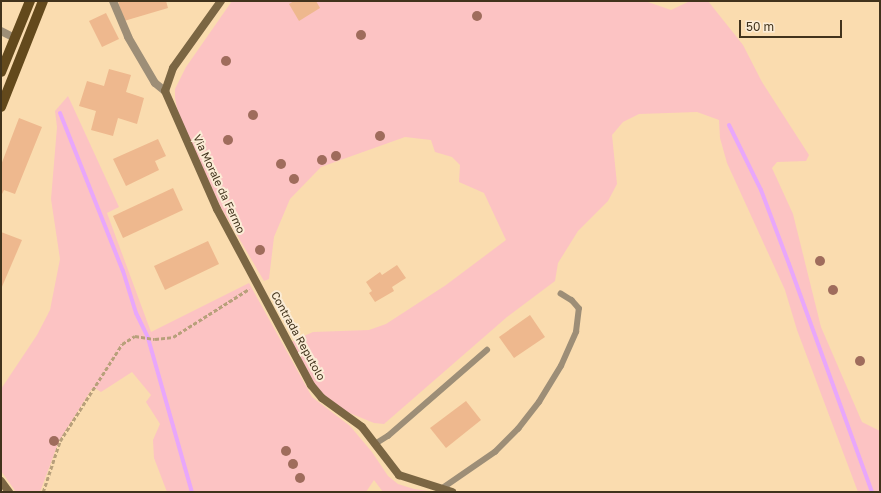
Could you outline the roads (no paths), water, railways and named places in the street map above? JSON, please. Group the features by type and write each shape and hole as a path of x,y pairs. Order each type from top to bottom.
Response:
{"main road":[{"path":"1,72 30,1"},
{"path":"1,107 43,1"}],"street":[{"name":"Via Morale da Fermo","path":"113,1 128,38 155,83 165,91 217,209 257,284"},
{"path":"165,91 173,68 221,1"},
{"path":"1,31 15,38"},
{"name":"Contrada Reputolo","path":"257,284 311,385 322,398 362,427 399,475 409,480 444,488 452,492"},
{"path":"1,481 9,492"}],"lane":[{"path":"444,488 495,452 518,429 539,402 560,366 576,332 579,309 572,301 561,294"},
{"path":"375,444 388,436 487,350"}],"waterway":[{"path":"60,113 123,271 136,313 148,338 192,492"},
{"path":"729,125 761,190 872,492"}]}
